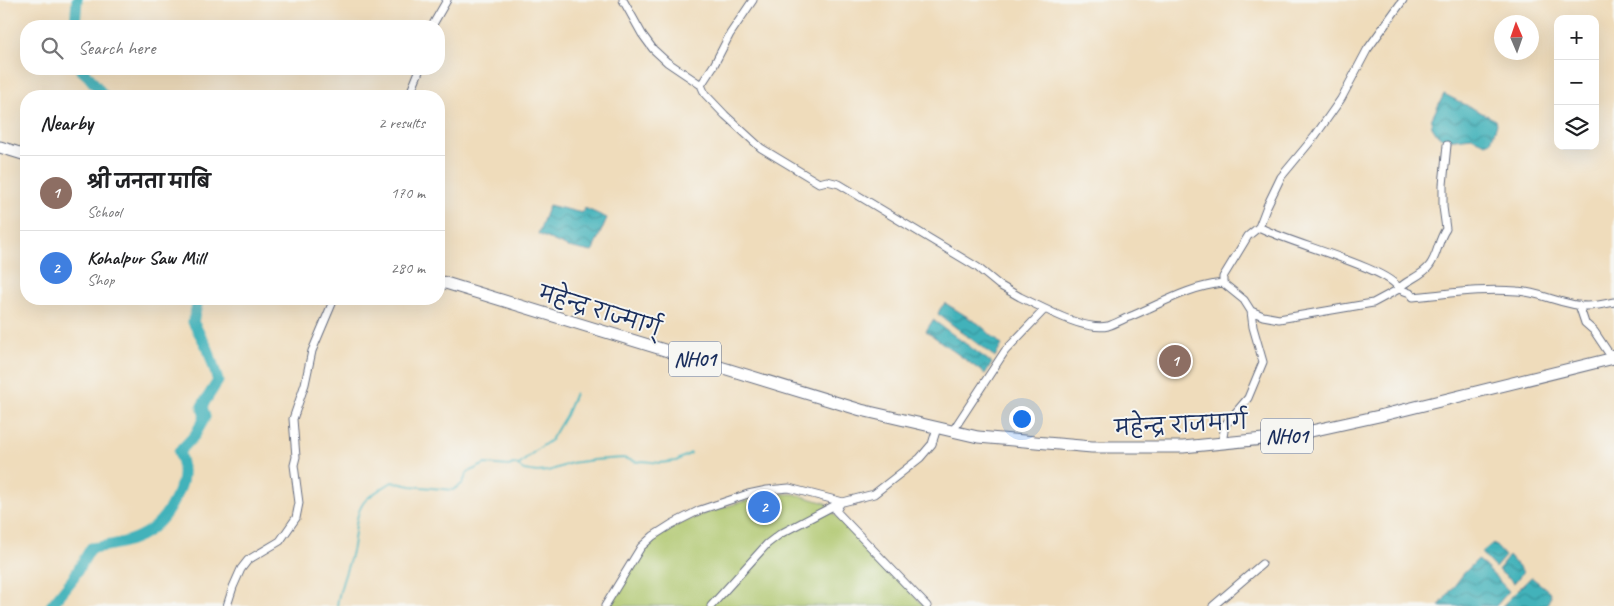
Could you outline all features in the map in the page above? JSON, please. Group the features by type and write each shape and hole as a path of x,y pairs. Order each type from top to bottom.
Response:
{"highway":[{"path":"0,147 20,153"},
{"name":"महेन्द्र राज्मार्ग्","path":"445,283 861,410 952,432"},
{"name":"महेन्द्र राजमार्ग","path":"952,432 978,437 1092,448 1183,447 1284,437 1379,416 1614,358"}],"street":[{"path":"435,20 447,0"},
{"path":"623,0 642,34 653,49 667,62 701,85 704,94 761,148 819,183 827,181 840,184 977,266 1020,298 1045,310 1087,325 1108,326 1155,306 1179,293 1200,286 1223,283 1244,300 1251,311 1253,327 1263,362 1248,398 1225,425 1222,443"},
{"path":"701,85 738,21 753,0"},
{"path":"1223,283 1223,277 1248,236 1259,227 1267,206 1282,177 1315,136 1341,99 1366,50 1404,0"},
{"path":"411,90 418,75"},
{"path":"1251,311 1263,316 1279,319 1373,303 1399,289 1401,285 1420,276 1431,265 1442,234 1446,229 1443,185 1447,145"},
{"path":"1259,227 1290,241 1360,264 1397,284 1399,289 1410,293 1413,297 1455,292 1515,290 1534,292 1560,301 1587,306 1614,302"},
{"path":"227,606 241,569 248,560 280,541 296,518 299,503 294,465 296,457 293,420 305,384 312,351 331,305"},
{"path":"1579,305 1585,323 1594,331 1608,352 1614,354"},
{"path":"952,432 1005,351 1045,310"},
{"path":"712,606 767,544 780,534 841,502 874,494 920,458 932,444 937,428"},
{"path":"605,606 641,547 653,536 700,510 748,494 789,488 841,502"},
{"path":"841,502 836,511 927,606"},
{"path":"1213,606 1262,564"}],"green space":[{"path":"777,494 794,494 826,503 834,514 924,606 611,606 641,557 653,542 664,533 712,511"}],"water":[{"path":"1444,94 1496,120 1497,124 1491,142 1486,144 1472,137 1446,140 1437,135 1432,127 1431,120"},
{"path":"549,205 582,213 585,208 607,218 592,252 568,247 538,234"},
{"path":"945,303 979,324 1002,345 995,357 938,314"},
{"path":"933,320 992,363 985,374 926,331"},
{"path":"1493,543 1505,556 1495,568 1481,553"},
{"path":"1509,556 1523,572 1514,583 1498,570"},
{"path":"1478,559 1509,591 1496,606 1439,606 1464,573"},
{"path":"1531,577 1549,591 1551,596 1546,606 1502,606"}],"waterway":[{"path":"75,20 77,0"},
{"path":"87,75 99,90"},
{"path":"51,606 72,580 91,548 129,541 150,530 167,512 179,491 183,472 179,452 195,435 205,417 202,406 218,381 208,349 193,322 197,305"},
{"path":"337,606 352,551 358,513 367,499 392,482 453,490 462,484 468,472 485,464 519,465 551,440 566,415 575,393"},
{"path":"516,465 524,470 537,472 549,471 571,463 593,460 623,458 637,462 660,463 676,461 691,453"}],"place":[{"name":"श्री जनता माबि","path":"1175,361"},
{"name":"Kohalpur Saw Mill","path":"764,507"}]}
